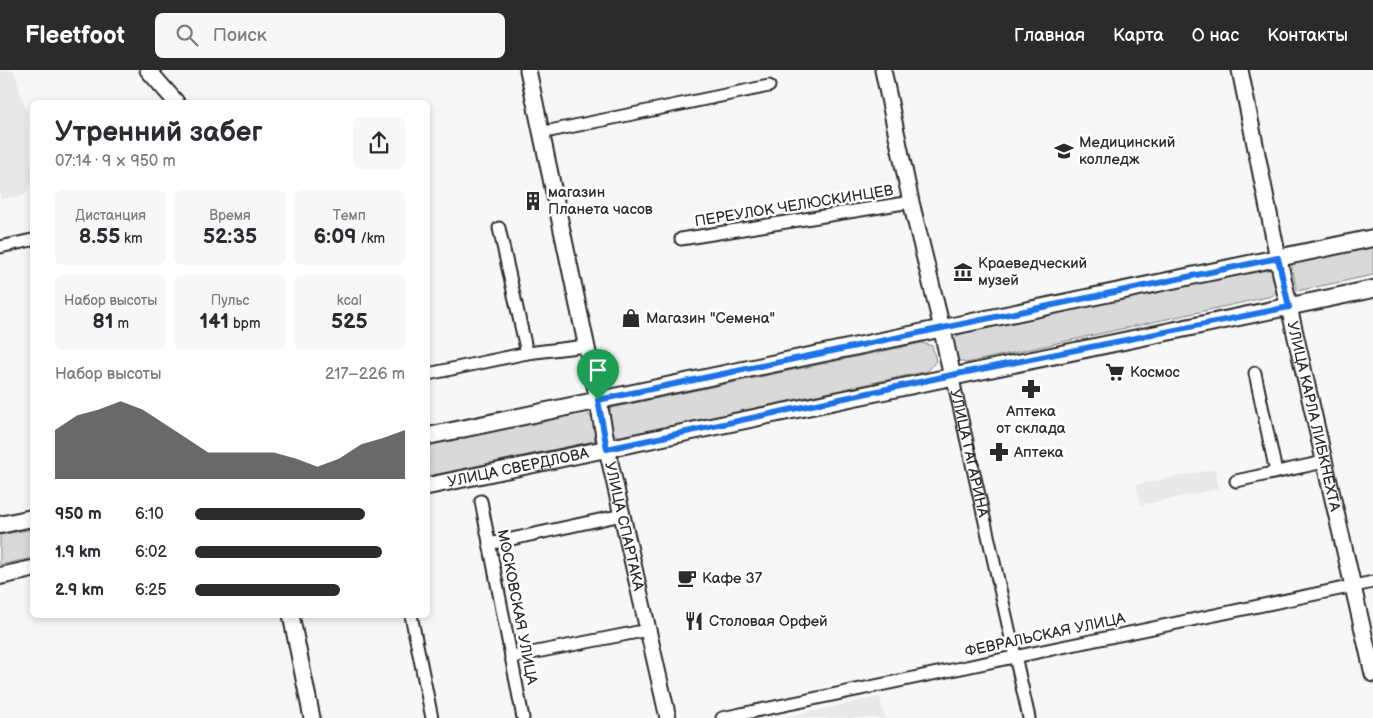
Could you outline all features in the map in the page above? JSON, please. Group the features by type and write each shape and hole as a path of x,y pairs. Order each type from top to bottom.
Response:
{"main road":[{"path":"430,436 1373,238"},
{"name":"УЛИЦА КАРЛА ЛИБКНЕХТА","path":"1278,258 1289,307"},
{"name":"УЛИЦА СВЕРДЛОВА","path":"430,486 952,375 1373,289"},
{"name":"УЛИЦА ГАГАРИНА","path":"942,328 952,375"},
{"name":"УЛИЦА СПАРТАКА","path":"598,400 607,449"},
{"path":"0,525 30,518"},
{"path":"0,576 30,569"}],"street":[{"path":"148,70 174,100"},
{"name":"УЛИЦА СПАРТАКА","path":"528,70 598,400"},
{"name":"УЛИЦА ГАГАРИНА","path":"883,70 911,202 942,328"},
{"name":"УЛИЦА КАРЛА ЛИБКНЕХТА","path":"1240,70 1278,258"},
{"path":"540,133 770,86"},
{"name":"ПЕРЕУЛОК ЧЕЛЮСКИНЦЕВ","path":"681,240 911,202"},
{"path":"499,228 527,353"},
{"path":"0,247 30,240"},
{"name":"УЛИЦА КАРЛА ЛИБКНЕХТА","path":"1289,307 1373,674"},
{"path":"430,374 527,353 586,346"},
{"path":"1255,373 1276,472"},
{"name":"УЛИЦА ГАГАРИНА","path":"952,375 1030,718"},
{"name":"УЛИЦА СПАРТАКА","path":"607,449 668,718"},
{"path":"1236,481 1324,462"},
{"name":"МОСКОВСКАЯ УЛИЦА","path":"481,502 523,718"},
{"path":"490,544 622,515"},
{"name":"ФЕВРАЛЬСКАЯ УЛИЦА","path":"722,718 1373,582"},
{"path":"292,618 312,718"},
{"path":"412,618 432,718"},
{"path":"511,658 648,630"}],"shaded area":[{"path":"0,70 14,70 26,112 30,157 30,184 25,195 0,199"},
{"path":"1373,247 1373,275 1297,291 1291,264"},
{"path":"1267,268 1273,273 1277,291 1272,296 966,363 955,359 952,342 960,334"},
{"path":"922,343 932,346 936,361 928,371 620,437 612,433 610,427 609,417 611,408"},
{"path":"586,412 594,425 595,433 594,441 430,476 430,445"},
{"path":"1215,469 1219,489 1141,505 1136,485"},
{"path":"30,529 30,558 0,565 0,535"},
{"path":"880,697 885,718 781,718"}],"place":[{"name":"Медицинский колледж","path":"1064,151"},
{"name":"магазин Планета часов","path":"533,201"},
{"name":"Краеведческий музей","path":"963,272"},
{"name":"Магазин \"Семена\"","path":"631,318"},
{"name":"Космос","path":"1115,372"},
{"name":"Аптека от склада","path":"1031,389"},
{"name":"Аптека","path":"999,452"},
{"name":"Кафе 37","path":"687,578"},
{"name":"Столовая Орфей","path":"694,621"}],"route":[{"path":"1278,258 1289,307 952,375 607,449 598,400 1278,258"}]}
